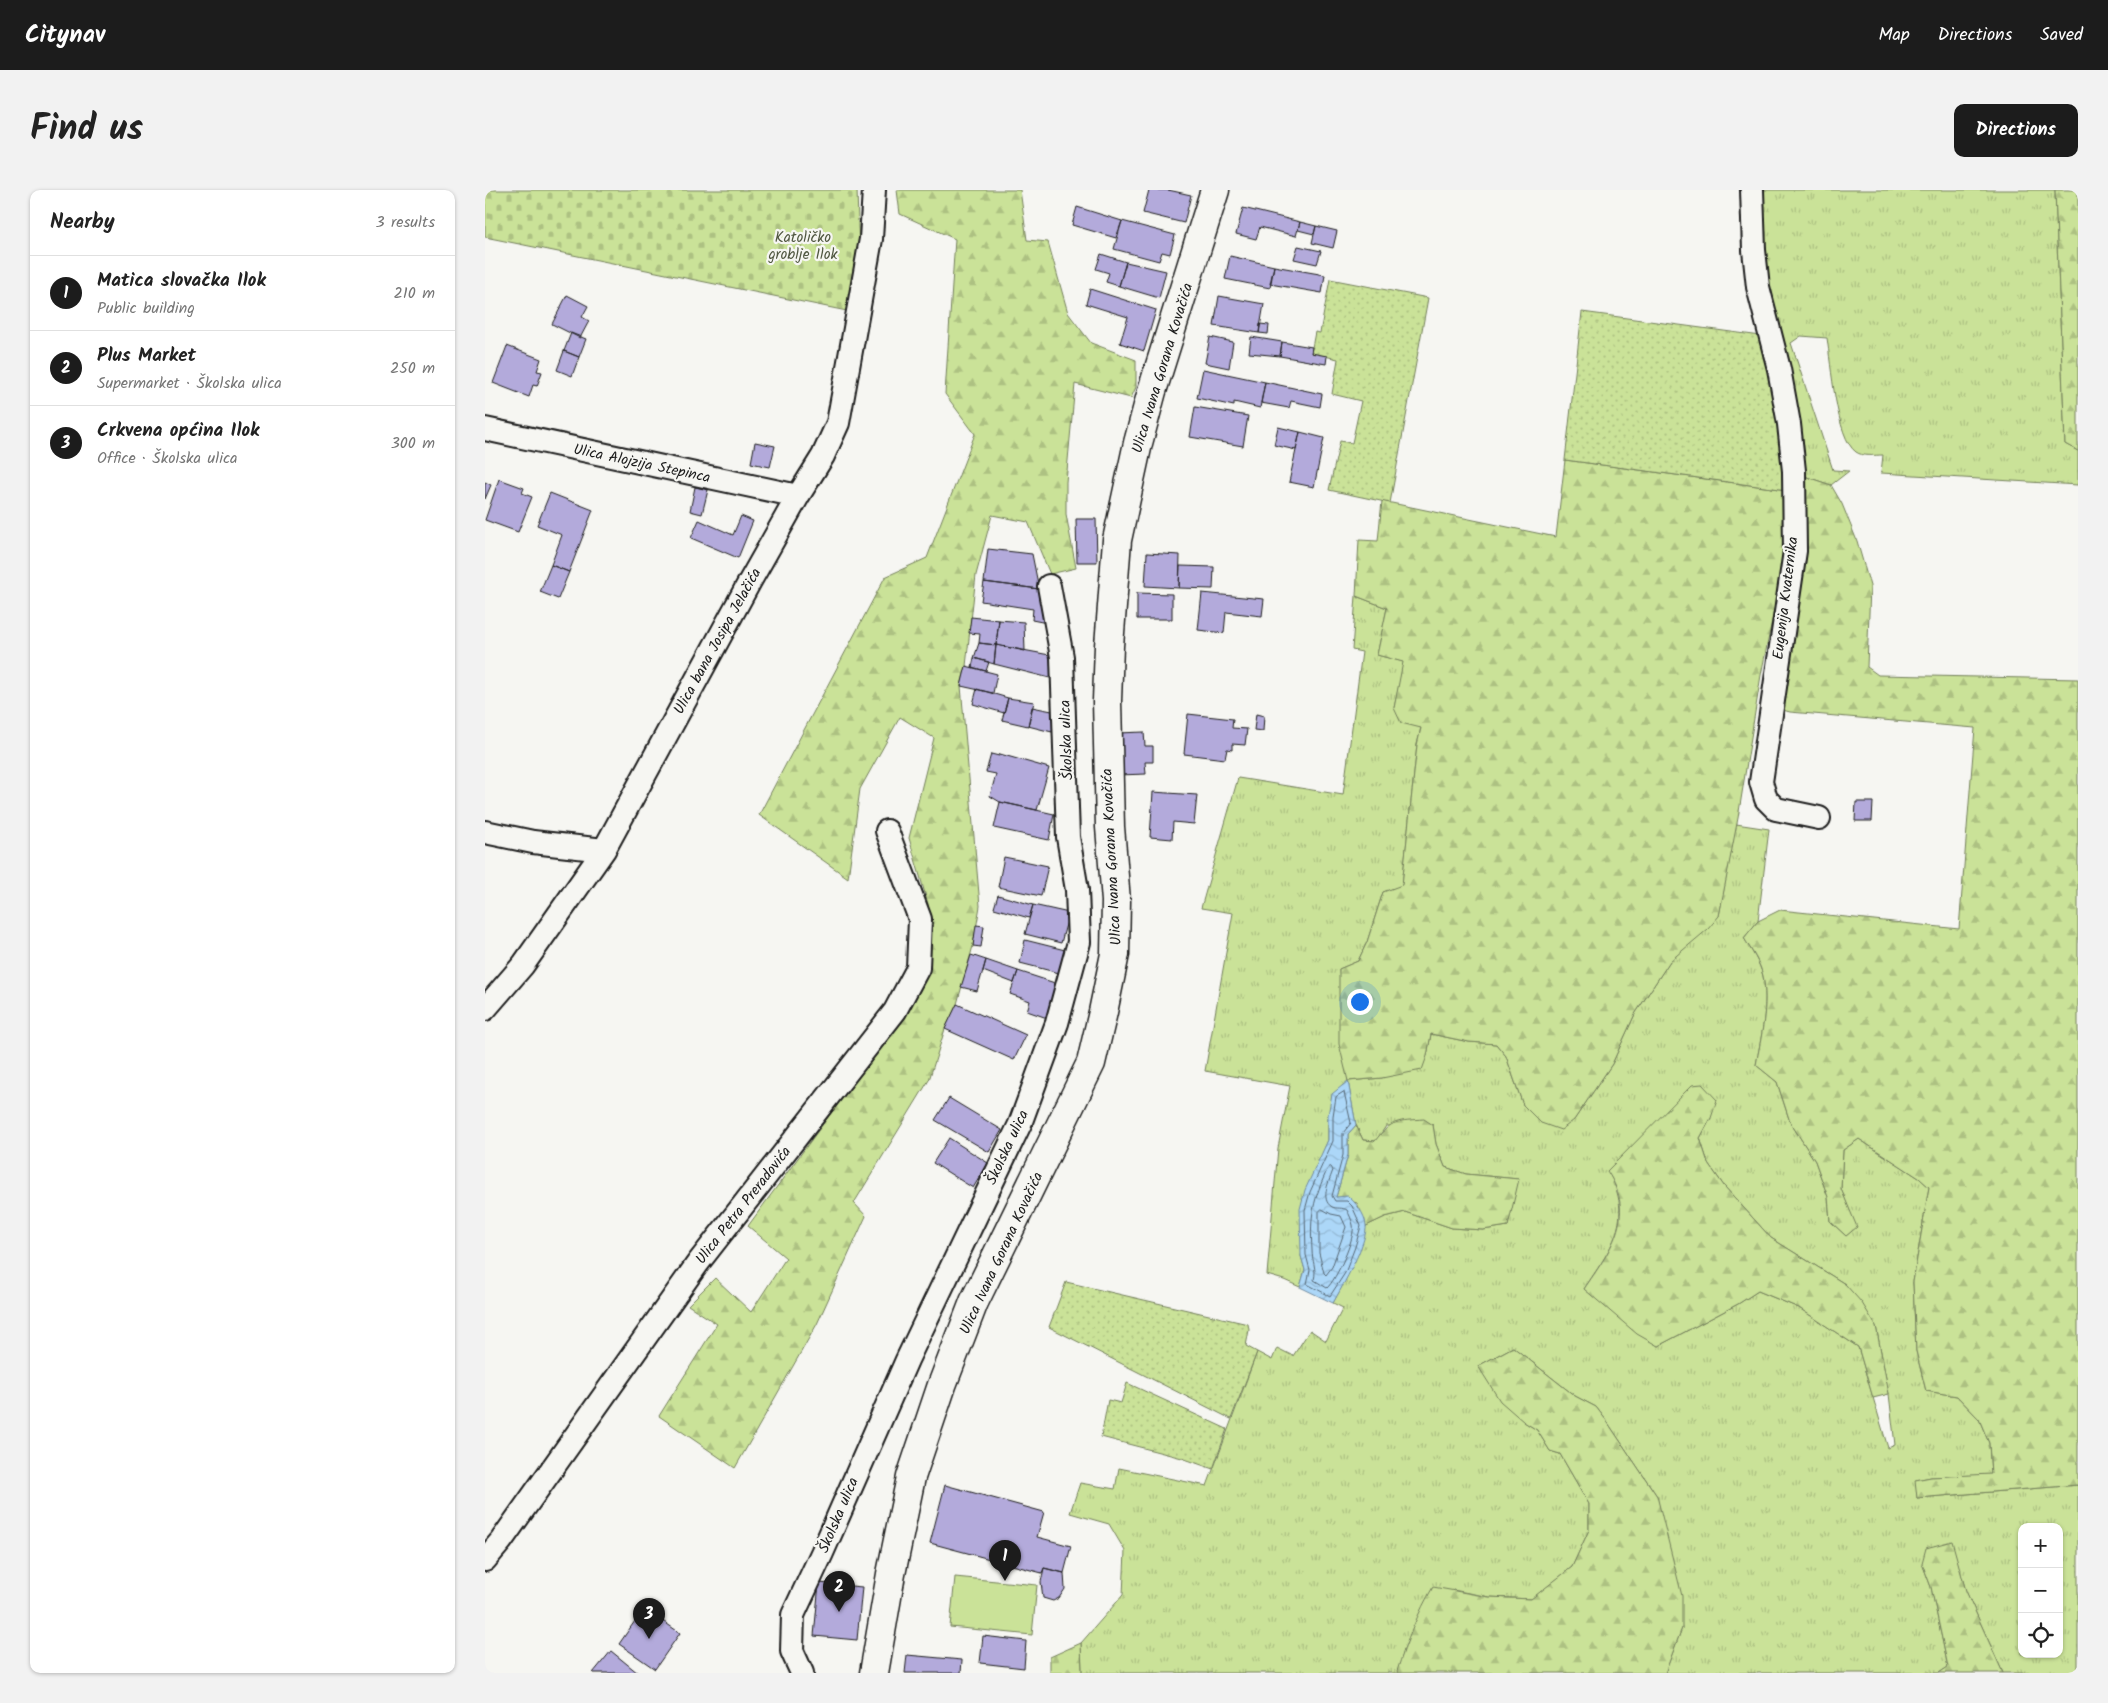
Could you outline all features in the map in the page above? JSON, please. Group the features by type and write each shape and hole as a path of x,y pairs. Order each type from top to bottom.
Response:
{"main road":[{"name":"Ulica Ivana Gorana Kovačića","path":"874,1673 891,1574 911,1477 942,1385 974,1302 1021,1210 1091,1063 1103,1012 1115,954 1116,901 1109,827 1107,720 1109,646 1117,540 1138,443 1152,391 1215,190"}],"street":[{"name":"Ulica bana Josipa Jelačića","path":"485,1009 523,965 603,850 798,496 823,456 838,423 871,239 874,190"},
{"name":"Eugenija Kvaternika","path":"1752,190 1754,250 1758,287 1779,369 1789,424 1794,471 1795,551 1761,782 1766,799 1776,809 1819,818"},
{"name":"Ulica Alojzija Stepinca","path":"485,429 798,496"},
{"name":"Školska ulica","path":"802,1673 792,1652 793,1615 907,1360 1020,1124 1057,1024 1079,942 1077,890 1068,837 1062,657 1049,586"},
{"name":"Ulica Petra Preradovića","path":"485,1560 501,1541 698,1263 895,1011 918,968 920,920 887,831"},
{"path":"485,832 533,842 603,850"}],"green space":[{"name":"Katoličko groblje Ilok","path":"485,190 857,190 859,253 847,311 485,237"},
{"path":"897,190 1020,190 1027,240 1048,242 1068,313 1091,343 1136,360 1136,387 1131,398 1075,384 1066,482 1066,514 1076,568 1050,574 1028,522 992,515 976,575 966,666 961,686 980,906 973,946 957,1004 945,1029 929,1080 854,1203 866,1216 817,1324 735,1468 659,1416 717,1324 688,1305 715,1278 751,1312 786,1258 748,1226 906,1011 930,954 928,904 909,838 934,738 900,717 860,789 848,878 759,815 885,577 927,558 975,434 945,394 955,239 900,214"},
{"path":"1756,190 2055,190 2065,444 2078,451 2078,485 1881,473 1883,455 1859,454 1849,444 1844,432 1835,399 1827,338 1801,336 1791,343 1833,470 1849,471 1831,485 1801,475 1760,271"},
{"path":"2055,190 2078,190 2078,451 2065,444"},
{"path":"1330,279 1428,298 1390,503 1329,490 1340,441 1352,443 1361,401 1332,394 1338,359 1311,353 1315,332 1320,333"},
{"path":"1582,312 1761,336 1774,392 1787,490 1565,460"},
{"path":"1565,460 1787,490 1782,571 1761,675 1738,818 1719,916 1708,929 1670,961 1635,1014 1612,1064 1574,1120 1561,1130 1541,1123 1523,1105 1506,1056 1496,1044 1469,1042 1431,1034 1422,1070 1382,1078 1348,1081 1339,1044 1339,969 1358,961 1367,942 1383,892 1402,885 1417,745 1421,728 1401,723 1394,708 1403,662 1377,655 1387,608 1356,596 1359,540 1378,541 1382,501 1556,537"},
{"path":"1801,475 1831,485 1842,504 1857,541 1870,586 1867,667 1878,675 2078,679 2078,1485 1917,1498 1915,1480 1931,1477 1991,1474 1989,1443 1979,1419 1957,1396 1926,1391 1916,1351 1913,1282 1929,1187 1919,1178 1859,1139 1843,1150 1841,1189 1857,1227 1846,1236 1830,1221 1828,1197 1815,1161 1790,1122 1777,1082 1756,1065 1764,1021 1765,987 1760,966 1744,938 1758,921 1780,910 1959,929 1975,728 1790,712 1775,708"},
{"path":"1356,596 1387,608 1377,655 1404,662 1394,708 1421,727 1417,745 1402,886 1383,892 1367,942 1358,961 1339,969 1348,1081 1382,1078 1427,1056 1431,1034 1469,1042 1496,1044 1506,1056 1523,1105 1574,1120 1612,1064 1635,1014 1670,961 1719,916 1736,824 1769,829 1758,921 1744,938 1760,966 1765,987 1764,1021 1756,1065 1777,1082 1790,1122 1815,1161 1828,1197 1830,1221 1846,1236 1856,1227 1841,1189 1843,1150 1859,1139 1919,1178 1929,1187 1913,1282 1916,1351 1926,1391 1957,1396 1979,1419 1989,1443 1991,1475 1931,1477 1916,1480 1917,1498 2078,1485 2078,1673 2003,1673 1966,1591 1951,1541 1922,1563 1931,1587 1948,1667 1939,1673 1665,1673 1682,1628 1657,1496 1596,1407 1575,1396 1513,1347 1478,1366 1524,1422 1537,1430 1550,1451 1560,1454 1589,1504 1589,1530 1572,1567 1532,1599 1489,1597 1453,1590 1416,1626 1405,1646 1398,1673 1082,1673 1081,1643 1123,1595 1125,1551 1109,1524 1070,1513 1080,1483 1115,1489 1119,1468 1207,1486 1257,1352 1272,1360 1277,1348 1293,1356 1310,1330 1326,1341 1343,1308 1333,1303 1352,1266 1366,1226 1385,1217 1405,1212 1452,1228 1483,1230 1508,1226 1518,1179 1466,1174 1445,1167 1436,1144 1433,1125 1386,1126 1376,1141 1363,1140 1356,1125 1348,1082 1328,1115 1328,1140 1323,1152 1301,1256 1305,1270 1300,1287 1267,1275 1278,1148 1290,1086 1205,1071 1233,913 1201,908 1238,778 1343,795 1362,652 1352,650","holes":["1711,1118 1700,1138 1708,1163 1724,1186 1771,1238 1845,1284 1876,1326 1889,1394 1895,1445 1888,1448 1858,1347 1799,1308 1758,1291 1738,1304 1658,1346 1584,1289 1611,1247 1619,1219 1616,1188 1608,1171"]},
{"path":"1702,1084 1717,1100 1711,1118 1700,1138 1708,1163 1724,1186 1771,1238 1845,1284 1862,1303 1876,1326 1889,1394 1873,1398 1858,1347 1799,1308 1758,1291 1738,1304 1658,1346 1637,1334 1584,1289 1603,1261 1617,1233 1620,1218 1620,1203 1616,1187 1607,1171 1692,1085"},
{"path":"1424,1119 1433,1125 1436,1144 1445,1167 1466,1174 1519,1179 1508,1226 1483,1230 1452,1228 1405,1212 1385,1217 1366,1226 1357,1203 1336,1197 1348,1155 1348,1134 1356,1125 1363,1140 1375,1141 1386,1129 1396,1122"},
{"path":"1066,1282 1248,1324 1249,1330 1246,1346 1257,1352 1231,1419 1049,1327"},
{"path":"1513,1347 1575,1396 1596,1407 1657,1496 1682,1596 1682,1628 1665,1673 1398,1673 1397,1671 1422,1607 1433,1587 1489,1597 1531,1599 1572,1567 1589,1530 1589,1504 1560,1454 1550,1451 1537,1430 1524,1422 1500,1401 1478,1366"},
{"path":"1127,1383 1227,1429 1213,1469 1182,1458 1101,1437 1108,1400 1121,1403"},
{"path":"1952,1541 1966,1591 2003,1673 1939,1673 1948,1667 1931,1587 1922,1563 1926,1548"},
{"path":"955,1577 1037,1585 1032,1635 950,1627"},
{"path":"1081,1643 1082,1673 1050,1673 1050,1657"}],"water":[{"path":"1348,1081 1356,1125 1348,1134 1348,1155 1336,1197 1348,1196 1357,1205 1365,1221 1366,1233 1354,1264 1333,1303 1300,1287 1305,1270 1301,1256 1300,1209 1305,1190 1328,1140 1328,1115 1332,1094"}],"building":[{"path":"1149,190 1168,190 1191,195 1184,223 1143,213"},
{"path":"1077,207 1122,221 1116,238 1072,225"},
{"path":"1243,208 1300,222 1296,236 1260,227 1256,239 1236,234"},
{"path":"1122,221 1175,235 1170,254 1162,252 1159,261 1114,249"},
{"path":"1300,222 1316,226 1314,234 1298,230"},
{"path":"1316,226 1337,231 1333,248 1312,243"},
{"path":"1298,246 1321,251 1317,264 1294,259"},
{"path":"1101,254 1126,262 1119,286 1106,282 1109,273 1096,269"},
{"path":"1230,256 1274,266 1270,288 1225,279"},
{"path":"1126,262 1166,271 1159,298 1119,286"},
{"path":"1274,266 1325,275 1322,293 1270,284"},
{"path":"1090,289 1156,310 1144,351 1120,343 1128,317 1086,304"},
{"path":"567,295 588,306 582,317 589,321 580,338 552,324"},
{"path":"1219,296 1264,304 1259,333 1214,326"},
{"path":"1260,324 1269,325 1268,334 1259,333"},
{"path":"571,333 586,339 579,357 564,351"},
{"path":"1210,337 1233,342 1229,368 1205,363"},
{"path":"1251,337 1282,342 1280,356 1249,353"},
{"path":"1282,342 1312,347 1311,353 1327,356 1326,364 1280,356"},
{"path":"507,346 541,359 537,371 542,372 537,386 533,385 529,397 493,383"},
{"path":"564,351 579,357 572,376 557,370"},
{"path":"1203,369 1265,382 1260,408 1234,402 1234,406 1197,398"},
{"path":"1265,382 1322,394 1320,407 1291,401 1289,408 1261,403"},
{"path":"1195,407 1248,416 1243,446 1190,437"},
{"path":"1278,427 1300,432 1296,450 1274,445"},
{"path":"1300,432 1324,438 1314,487 1289,482"},
{"path":"755,442 775,446 770,467 751,463"},
{"path":"499,479 524,488 522,493 532,497 518,532 485,520"},
{"path":"485,482 491,485 485,499"},
{"path":"695,487 708,490 702,514 690,511"},
{"path":"550,493 593,510 569,572 551,565 562,535 537,525"},
{"path":"741,516 753,521 738,558 691,538 699,520 733,535"},
{"path":"1076,519 1096,519 1097,562 1077,562"},
{"path":"988,549 1032,554 1039,589 984,582"},
{"path":"1147,553 1180,555 1179,588 1145,586"},
{"path":"551,565 569,572 558,599 540,592"},
{"path":"1180,566 1214,567 1213,589 1179,588"},
{"path":"984,582 1039,589 1047,623 1032,620 1033,609 981,601"},
{"path":"1137,593 1172,594 1172,619 1137,619"},
{"path":"1202,593 1264,599 1262,616 1226,612 1224,633 1198,630"},
{"path":"971,617 999,620 996,645 979,643 980,634 969,633"},
{"path":"999,620 1024,622 1025,651 996,645"},
{"path":"979,643 996,645 994,664 974,658"},
{"path":"996,645 1055,656 1058,680 994,664"},
{"path":"974,658 989,662 986,671 972,667"},
{"path":"966,666 997,674 993,693 961,686"},
{"path":"977,689 1008,698 1004,713 973,704"},
{"path":"1008,698 1034,702 1028,726 1002,720"},
{"path":"1032,707 1057,712 1052,732 1028,726"},
{"path":"1188,714 1233,719 1232,728 1247,729 1245,745 1232,744 1232,750 1227,749 1225,759 1184,754"},
{"path":"1256,714 1264,716 1263,731 1254,730"},
{"path":"1144,732 1145,746 1153,746 1153,762 1145,762 1146,774 1119,775 1118,733"},
{"path":"991,754 999,756 1000,754 1049,768 1037,810 1000,802 990,796 996,774 986,772"},
{"path":"1153,792 1197,795 1194,824 1173,822 1172,839 1150,837"},
{"path":"1000,802 1054,814 1049,840 994,828"},
{"path":"1856,802 1873,802 1872,821 1855,821"},
{"path":"1004,857 1048,866 1041,896 998,887"},
{"path":"998,895 1033,905 1029,918 994,908"},
{"path":"1033,905 1069,913 1061,943 1025,934"},
{"path":"976,925 984,926 981,947 973,946"},
{"path":"1025,940 1069,951 1063,974 1020,963"},
{"path":"971,955 986,960 977,991 961,987"},
{"path":"986,960 1018,971 1014,983 983,971"},
{"path":"1018,971 1061,985 1050,1019 1027,1011 1030,1001 1010,994"},
{"path":"957,1004 1026,1035 1014,1060 945,1029"},
{"path":"949,1098 1002,1130 989,1152 935,1120"},
{"path":"949,1138 988,1163 973,1188 933,1163"},
{"path":"945,1485 1044,1512 1037,1537 1071,1546 1064,1573 1044,1568 1042,1573 930,1543"},
{"path":"1044,1568 1064,1573 1065,1589 1059,1598 1053,1601 1043,1598 1041,1582"},
{"path":"819,1583 862,1587 857,1640 814,1636"},
{"path":"644,1608 680,1633 655,1669 619,1644"},
{"path":"983,1636 1026,1641 1024,1668 980,1663"},
{"path":"611,1651 638,1673 593,1673"},
{"path":"907,1655 962,1660 961,1673 905,1673"}],"place":[{"name":"Matica slovačka Ilok","path":"1005,1581"},
{"name":"Plus Market","path":"839,1612"},
{"name":"Crkvena općina Ilok","path":"649,1639"}]}
